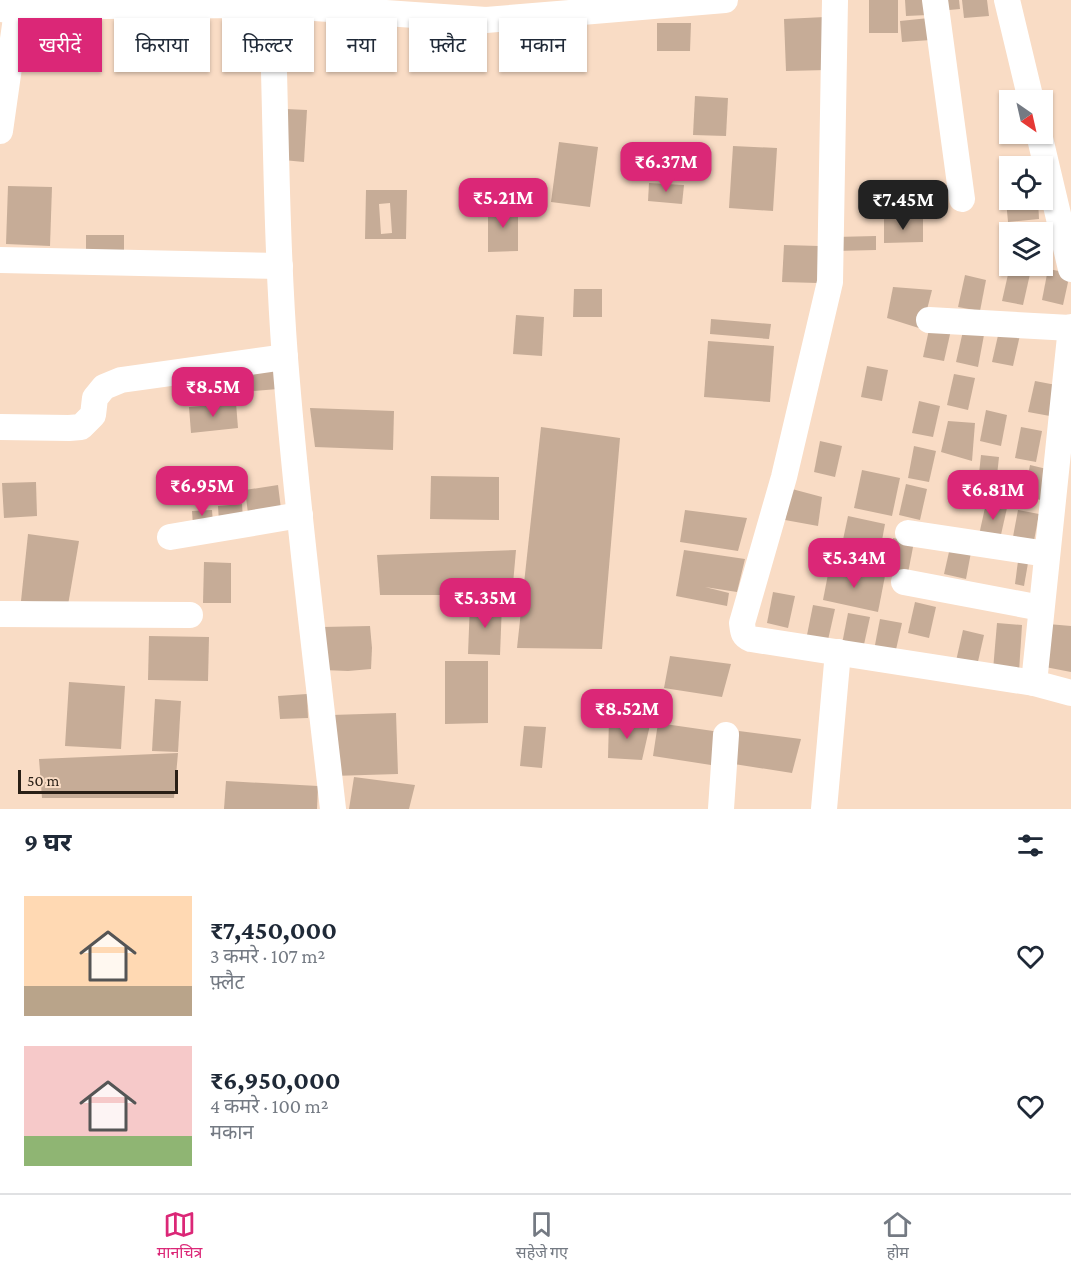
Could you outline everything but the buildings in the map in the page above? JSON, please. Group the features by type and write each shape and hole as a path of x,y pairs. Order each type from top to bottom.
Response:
{"street":[{"path":"0,131 9,10 272,3 486,21 724,0"},
{"path":"835,0 830,282 784,477 741,623 746,637 751,639 1034,683 1071,693"},
{"path":"935,0 962,199"},
{"path":"1007,0 1029,90"},
{"path":"272,3 285,357 333,809"},
{"path":"1041,144 1071,269"},
{"path":"0,260 280,266"},
{"path":"929,320 1071,328 1034,683"},
{"path":"0,427 81,427 93,415 95,398 104,387 121,380 285,357"},
{"path":"170,537 300,515"},
{"path":"908,533 1047,554"},
{"path":"904,582 1041,608"},
{"path":"0,614 190,615"},
{"path":"824,809 838,652"},
{"path":"721,809 726,735"}]}
